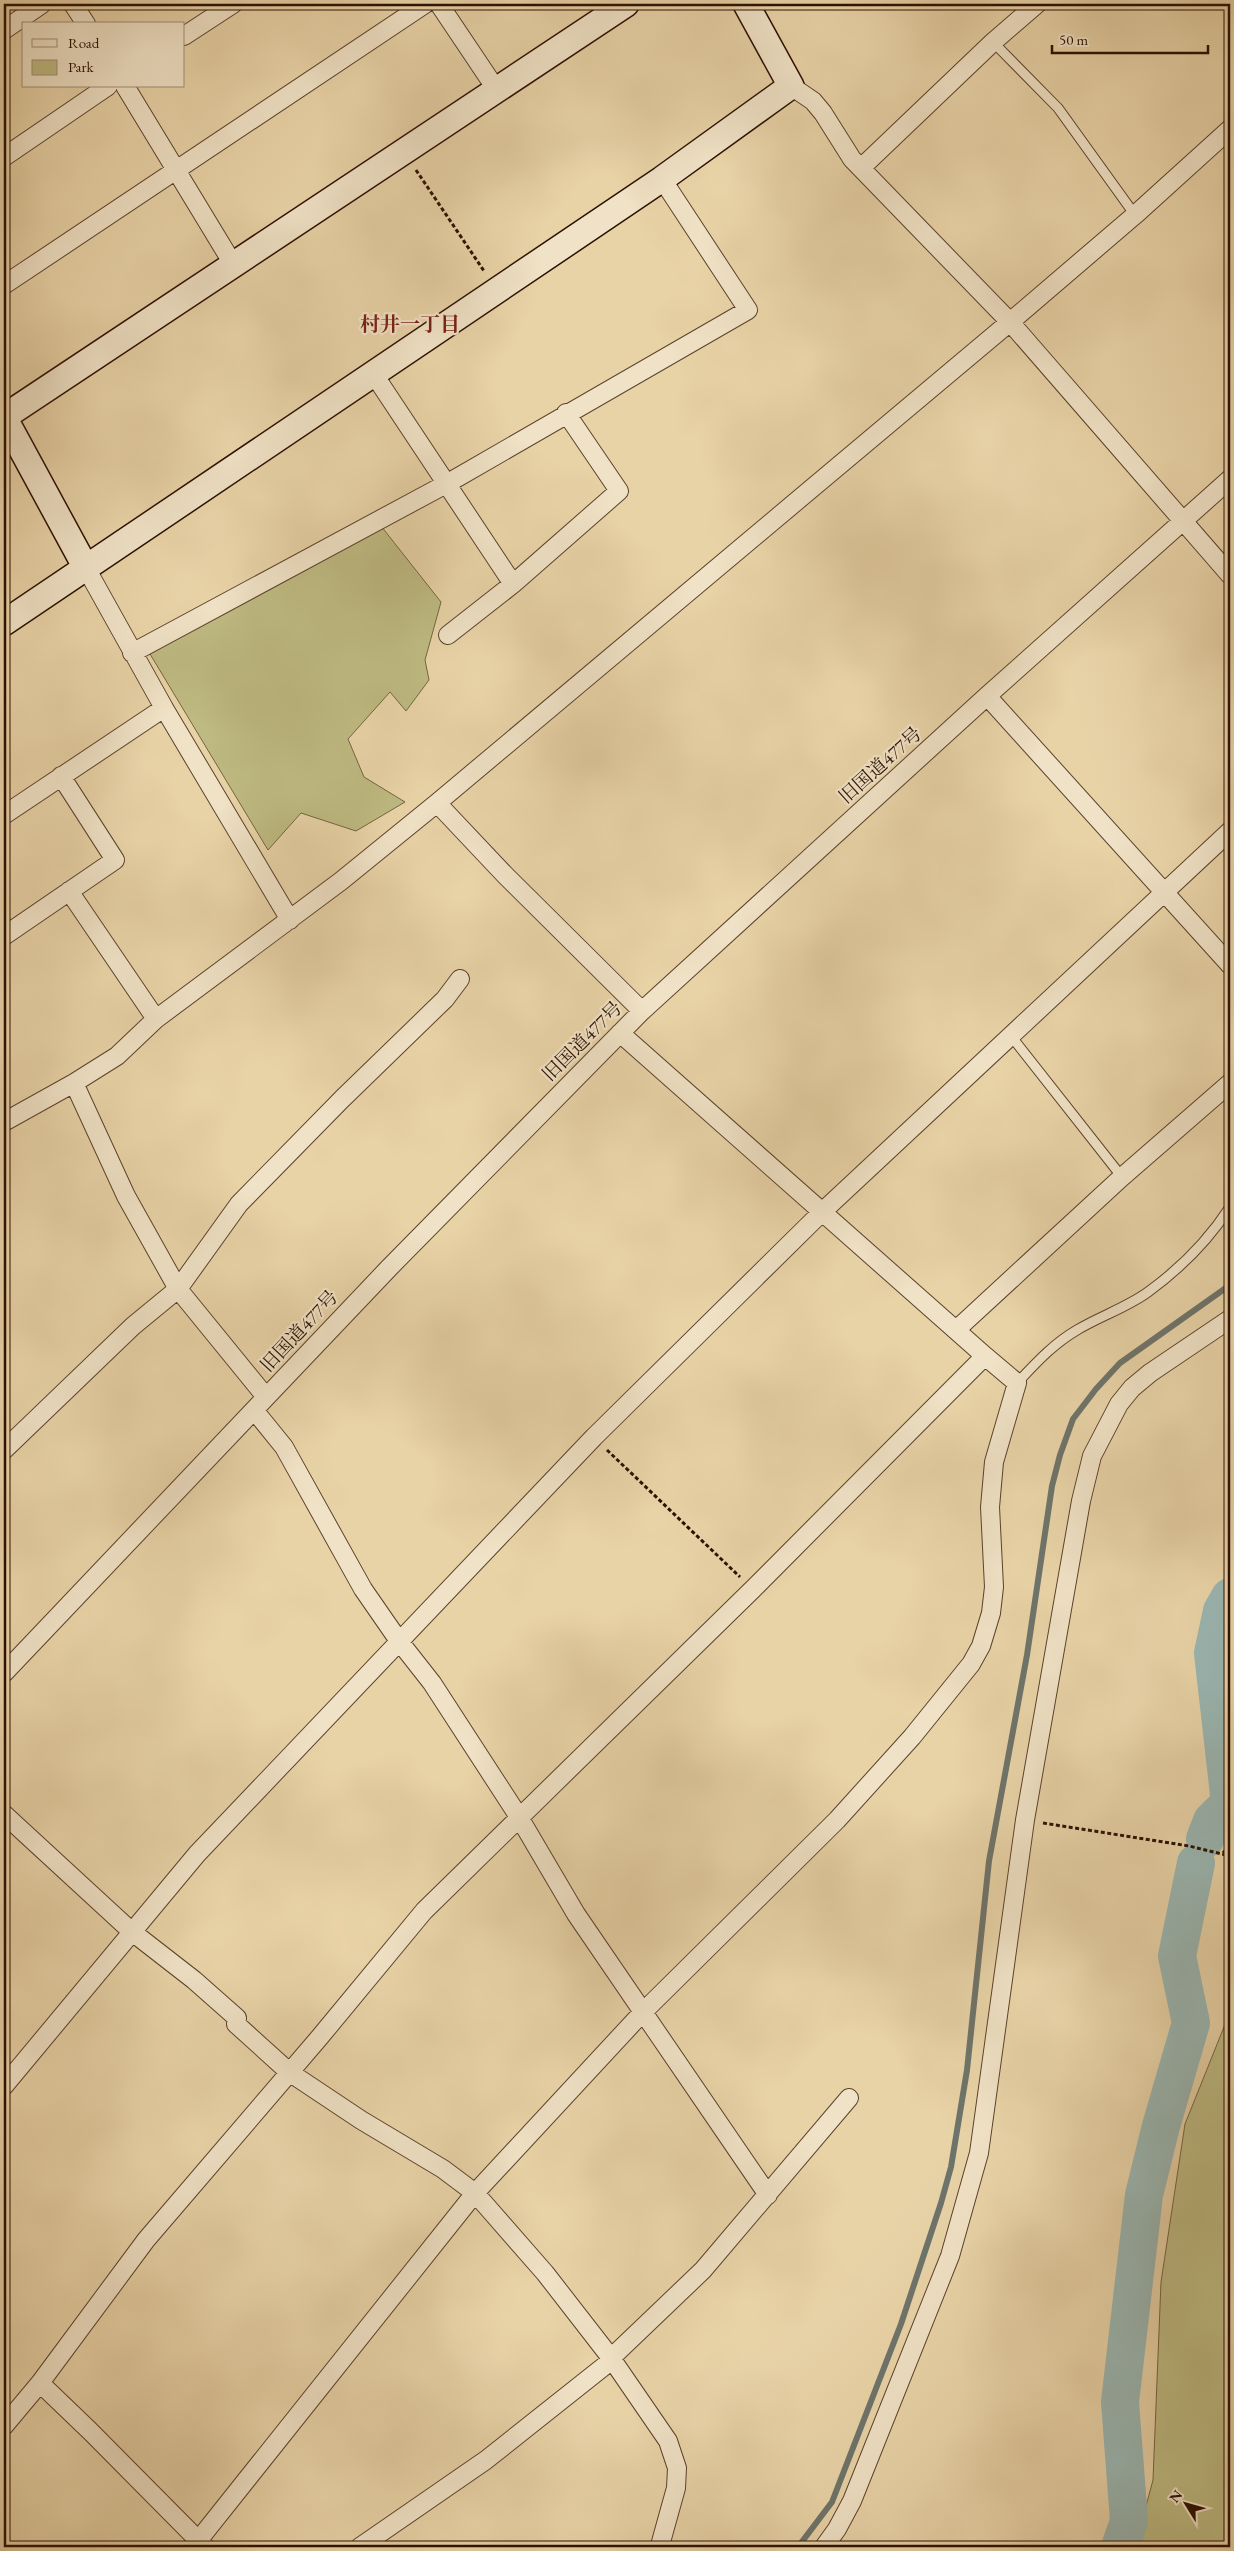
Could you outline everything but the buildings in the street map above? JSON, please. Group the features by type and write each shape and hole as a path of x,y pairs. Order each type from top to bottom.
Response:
{"street":[{"path":"4,30 42,4"},
{"path":"73,4 85,22"},
{"path":"185,35 233,4"},
{"path":"4,285 425,4"},
{"path":"439,4 496,90"},
{"path":"290,920 132,652 4,417 626,4"},
{"path":"746,4 791,86 813,101 823,113 843,148 1010,322 1230,575"},
{"path":"861,168 993,42 1037,4"},
{"path":"4,623 662,179 791,86"},
{"path":"4,157 105,88"},
{"path":"126,88 233,264"},
{"path":"5,1117 74,1083 117,1056 156,1019 290,920 437,803 1010,322 1135,215 1230,129"},
{"path":"132,652 448,483 566,413 748,310 662,179"},
{"path":"373,373 448,483 513,584"},
{"path":"448,635 513,584 619,491 566,413"},
{"name":"旧国道477号","path":"4,1673 388,1269 642,1011 987,696 1230,479"},
{"path":"987,696 1230,965"},
{"path":"4,815 164,708"},
{"path":"4,936 115,860 61,776"},
{"path":"437,803 525,896 642,1011"},
{"path":"4,2086 197,1854 594,1437 822,1212 1230,831"},
{"path":"69,891 156,1019"},
{"path":"4,1450 133,1326 178,1289 239,1204 445,1000 460,979"},
{"path":"40,2383 199,2545 475,2193 642,2013 838,1820 912,1737 971,1664 981,1646 991,1614 994,1587 990,1507 994,1462 1017,1383 620,1033"},
{"path":"74,1083 126,1196 178,1289 260,1404 306,1482 346,1560 399,1641 432,1683 519,1817 576,1914 642,2013 768,2194"},
{"path":"956,1330 1122,1177 1230,1083"},
{"path":"824,2547 837,2529 852,2501 950,2256 979,2153 1025,1820 1081,1501 1092,1456 1110,1418 1132,1388 1150,1373 1230,1319"},
{"path":"4,2426 40,2383 146,2240 424,1911 753,1590 985,1356"},
{"path":"4,1814 131,1931 194,1980 237,2018 236,2024 289,2072 360,2120 444,2169 475,2193 545,2273 612,2359 668,2441 675,2459 676,2488 661,2542 663,2547"},
{"path":"360,2547 486,2460 612,2359 704,2270 848,2098"}],"lane":[{"path":"993,42 1058,108 1135,215"},
{"path":"1011,1036 1122,1177"},
{"path":"1017,1383 1045,1353 1078,1330 1110,1315 1147,1293 1172,1273 1196,1252 1216,1229 1230,1207"}],"path":[{"path":"404,151 484,271"},
{"path":"594,1437 753,1590"},
{"path":"1025,1820 1223,1853 1230,1856"},
{"path":"1223,1853 1230,1845"}],"green space":[{"path":"381,526 441,602 425,660 429,680 406,711 390,692 348,739 364,777 405,802 356,831 301,813 268,850 150,654"},
{"path":"1230,2012 1230,2547 1135,2547 1153,2480 1161,2282 1185,2124"}],"waterway":[{"path":"798,2547 832,2502 901,2324 951,2167 967,2070 989,1861 1027,1655 1052,1486 1060,1455 1073,1419 1096,1389 1120,1363 1230,1285"},
{"path":"1205,1839 1212,1821 1230,1803 1213,1653 1222,1611 1230,1597"},
{"path":"1120,2547 1129,2521 1120,2402 1144,2195 1161,2126 1191,2023 1177,1956 1196,1863"}],"district":[{"name":"村井一丁目","path":"410,324"}]}
